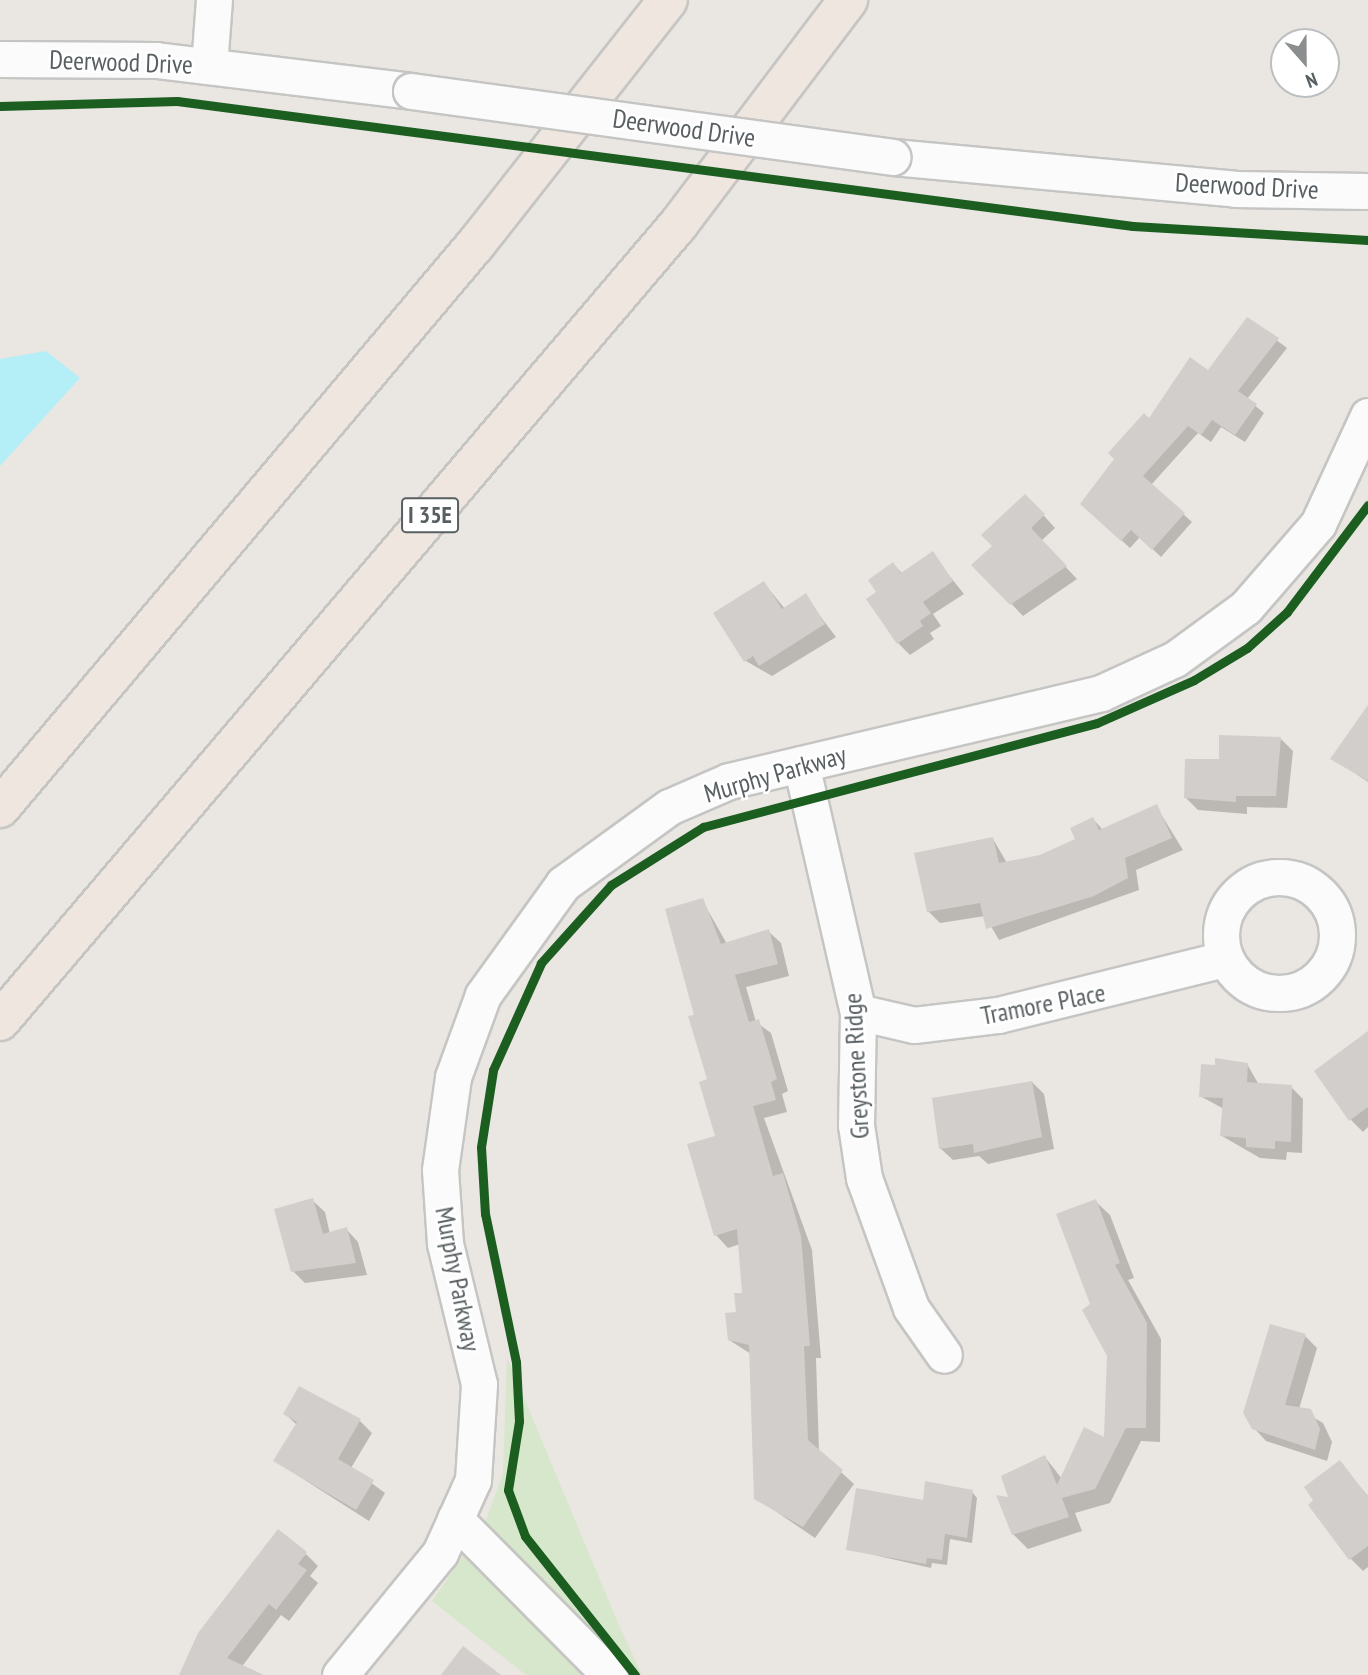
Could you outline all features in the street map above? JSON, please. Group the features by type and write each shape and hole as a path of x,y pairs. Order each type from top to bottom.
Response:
{"highway":[{"path":"0,808 476,244 668,0"},
{"name":"I 35E","path":"0,1021 678,225 848,0"}],"street":[{"path":"209,66 214,0"},
{"name":"Deerwood Drive","path":"0,59 209,66 893,157 1234,189 1368,191"},
{"name":"Murphy Parkway","path":"340,1675 440,1553 473,1480 479,1384 445,1243 440,1170 453,1077 483,995 574,876 669,807 729,781 1101,693 1175,659 1264,586 1318,524 1356,471 1368,416"},
{"name":"Greystone Ridge","path":"801,764 858,1012 856,1125 864,1178 911,1308 944,1355"},
{"name":"Tramore Place","path":"858,1012 914,1025 998,1015 1225,959"},
{"path":"455,1519 610,1675"}],"green space":[{"path":"507,1357 642,1675 526,1675 432,1601 483,1528 503,1474"}],"water":[{"path":"46,351 80,378 0,466 0,359"}],"building":[{"path":"1247,317 1279,338 1238,391 1257,404 1235,435 1212,420 1201,435 1188,426 1143,476 1185,513 1152,550 1131,530 1121,541 1080,504 1114,459 1108,453 1144,413 1149,418 1190,357 1208,370"},
{"path":"1025,494 1045,514 1031,528 1067,566 1010,605 971,565 992,546 981,535"},
{"path":"933,551 953,581 923,602 931,613 920,621 923,626 897,644 866,599 876,592 868,580 893,562 901,573"},
{"path":"764,581 782,609 806,593 825,624 759,666 753,656 744,662 713,613"},
{"path":"1368,705 1368,781 1330,759"},
{"path":"1219,735 1281,737 1276,796 1236,796 1236,802 1184,798 1185,759 1219,759"},
{"path":"1157,804 1172,838 1125,858 1128,878 1094,896 986,929 980,903 927,912 914,853 993,837 999,863 1040,855 1075,839 1070,828 1093,817 1099,830"},
{"path":"703,898 721,944 769,929 778,964 735,975 749,1022 759,1019 777,1079 771,1082 776,1100 753,1106 773,1176 783,1173 801,1236 810,1346 804,1346 808,1440 843,1470 803,1527 754,1499 749,1345 728,1340 725,1313 736,1312 734,1293 742,1293 737,1229 714,1236 687,1144 715,1136 699,1082 707,1079 688,1016 694,1015 665,909"},
{"path":"1368,1031 1368,1107 1349,1121 1314,1071"},
{"path":"1215,1058 1248,1063 1247,1082 1292,1085 1291,1142 1275,1141 1275,1149 1246,1147 1246,1138 1220,1136 1223,1098 1199,1097 1201,1064 1215,1065"},
{"path":"1032,1081 1042,1137 974,1153 973,1144 939,1149 932,1098"},
{"path":"313,1198 323,1234 347,1227 356,1263 291,1272 274,1209"},
{"path":"1096,1199 1120,1263 1115,1265 1147,1323 1146,1428 1126,1428 1095,1489 1062,1498 1069,1517 1012,1535 996,1495 1008,1497 1001,1476 1045,1455 1057,1485 1084,1427 1104,1437 1107,1356 1082,1310 1090,1304 1056,1214"},
{"path":"1270,1324 1306,1334 1285,1405 1311,1409 1320,1429 1315,1450 1252,1429 1243,1413"},
{"path":"299,1386 361,1419 338,1459 374,1480 356,1510 273,1461 297,1422 283,1414"},
{"path":"1340,1460 1368,1497 1368,1546 1349,1560 1308,1505 1313,1500 1304,1487"},
{"path":"925,1481 973,1490 967,1538 945,1534 942,1560 927,1558 926,1564 846,1550 856,1488 923,1500"},
{"path":"278,1529 307,1552 298,1564 307,1570 276,1610 269,1604 227,1658 264,1675 179,1675 198,1633"},
{"path":"463,1646 501,1675 441,1675"}],"cycle path":[{"path":"0,106 177,101 1133,226 1368,240"},
{"path":"635,1675 525,1536 508,1490 519,1421 516,1362 485,1214 481,1147 493,1070 541,963 611,885 703,827 1097,723 1194,680 1247,648 1287,612 1368,505"}]}
